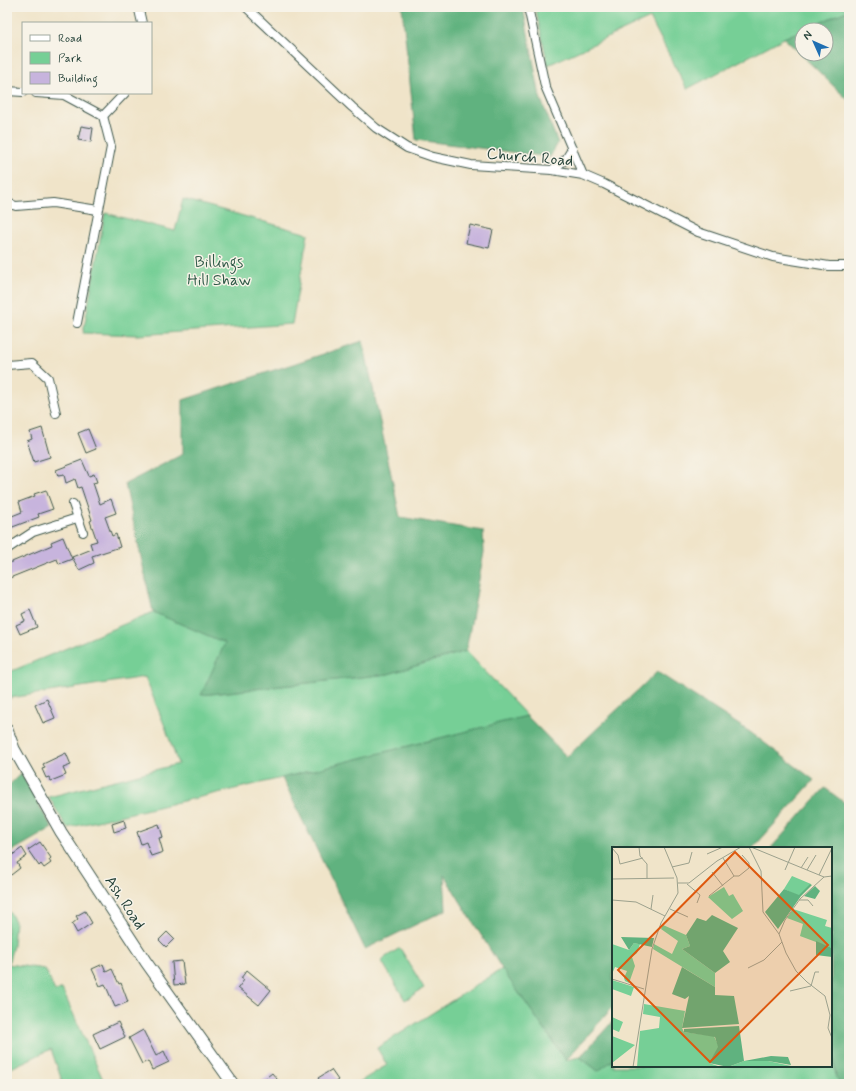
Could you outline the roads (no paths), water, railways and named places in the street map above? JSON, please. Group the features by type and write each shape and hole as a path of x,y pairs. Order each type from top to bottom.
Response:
{"street":[{"path":"136,7 139,10 142,22"},
{"name":"Church Road","path":"246,7 352,107 376,128 407,148 433,157 471,165 552,170 583,175 604,184 698,232 773,257 829,266 849,266"},
{"path":"528,7 545,86 583,175"},
{"path":"7,91 22,92"},
{"path":"50,94 64,95 103,116 111,147 77,323"},
{"path":"103,116 124,94"},
{"path":"552,170 566,159 572,149"},
{"path":"7,203 16,206 53,204 98,210"},
{"path":"7,365 32,363 48,378 56,413"},
{"path":"73,504 83,532"},
{"path":"7,549 33,532 77,518"},
{"name":"Ash Road","path":"7,730 14,749 61,832 146,962 233,1084"}],"park label":[{"name":"Billings Hill Shaw","path":"219,270"}]}
